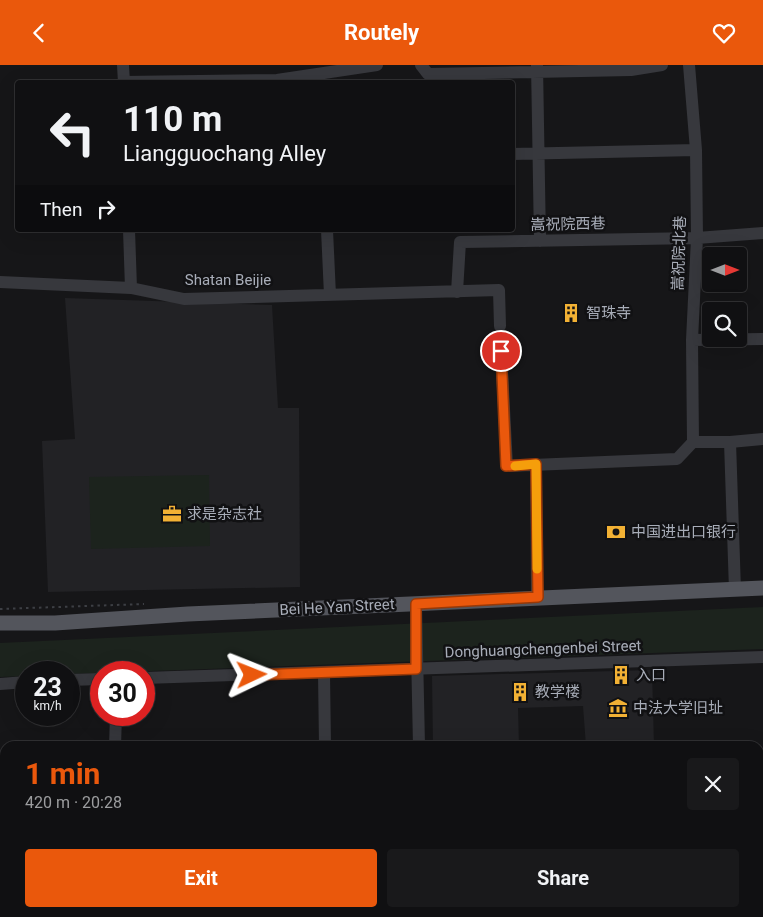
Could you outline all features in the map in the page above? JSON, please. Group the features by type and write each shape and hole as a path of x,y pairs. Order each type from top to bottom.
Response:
{"main road":[{"name":"Bei He Yan Street","path":"0,623 55,623 188,614 763,588"}],"street":[{"path":"123,65 124,80"},
{"path":"226,80 308,79 377,65"},
{"path":"421,65 428,74 537,68 631,70 662,65"},
{"name":"嵩祝院北巷","path":"689,65 696,150 697,238 692,341 693,442"},
{"path":"537,68 540,241"},
{"path":"515,154 696,150"},
{"path":"129,232 132,288"},
{"path":"327,232 330,295"},
{"name":"嵩祝院西巷","path":"457,292 460,242 697,238 763,233"},
{"name":"Shatan Beijie","path":"0,282 132,288 184,299 499,290 500,326"},
{"path":"692,341 763,339"},
{"path":"501,351 506,466 677,459 693,442 763,439"},
{"path":"730,441 735,590"},
{"path":"536,464 538,597"},
{"path":"416,604 419,741"},
{"name":"Donghuangchengenbei Street","path":"155,678 763,657"},
{"path":"324,673 325,741"},
{"path":"0,684 15,683"},
{"path":"115,741 116,726"}],"shaded area":[{"name":"求是杂志社","path":"65,298 272,305 278,408 299,408 300,587 48,592 42,441 75,439"},
{"path":"209,475 210,546 91,549 89,477"},
{"path":"763,607 763,649 155,671 155,661 90,661 90,673 80,674 80,661 15,661 15,676 0,677 0,643"},
{"name":"中法大学旧址","path":"652,670 654,741 586,741 583,706 518,708 519,741 433,741 432,676"}],"slow traffic":[{"path":"515,466 536,464 537,569"}],"place":[{"name":"智珠寺","path":"571,313"},
{"name":"求是杂志社","path":"172,514"},
{"name":"中国进出口银行","path":"616,532"},
{"name":"入口","path":"621,675"},
{"name":"教学楼","path":"520,692"},
{"name":"中法大学旧址","path":"618,708"}],"route":[{"path":"252,675 416,669 416,604 538,597 536,464 506,466 501,351"}]}
